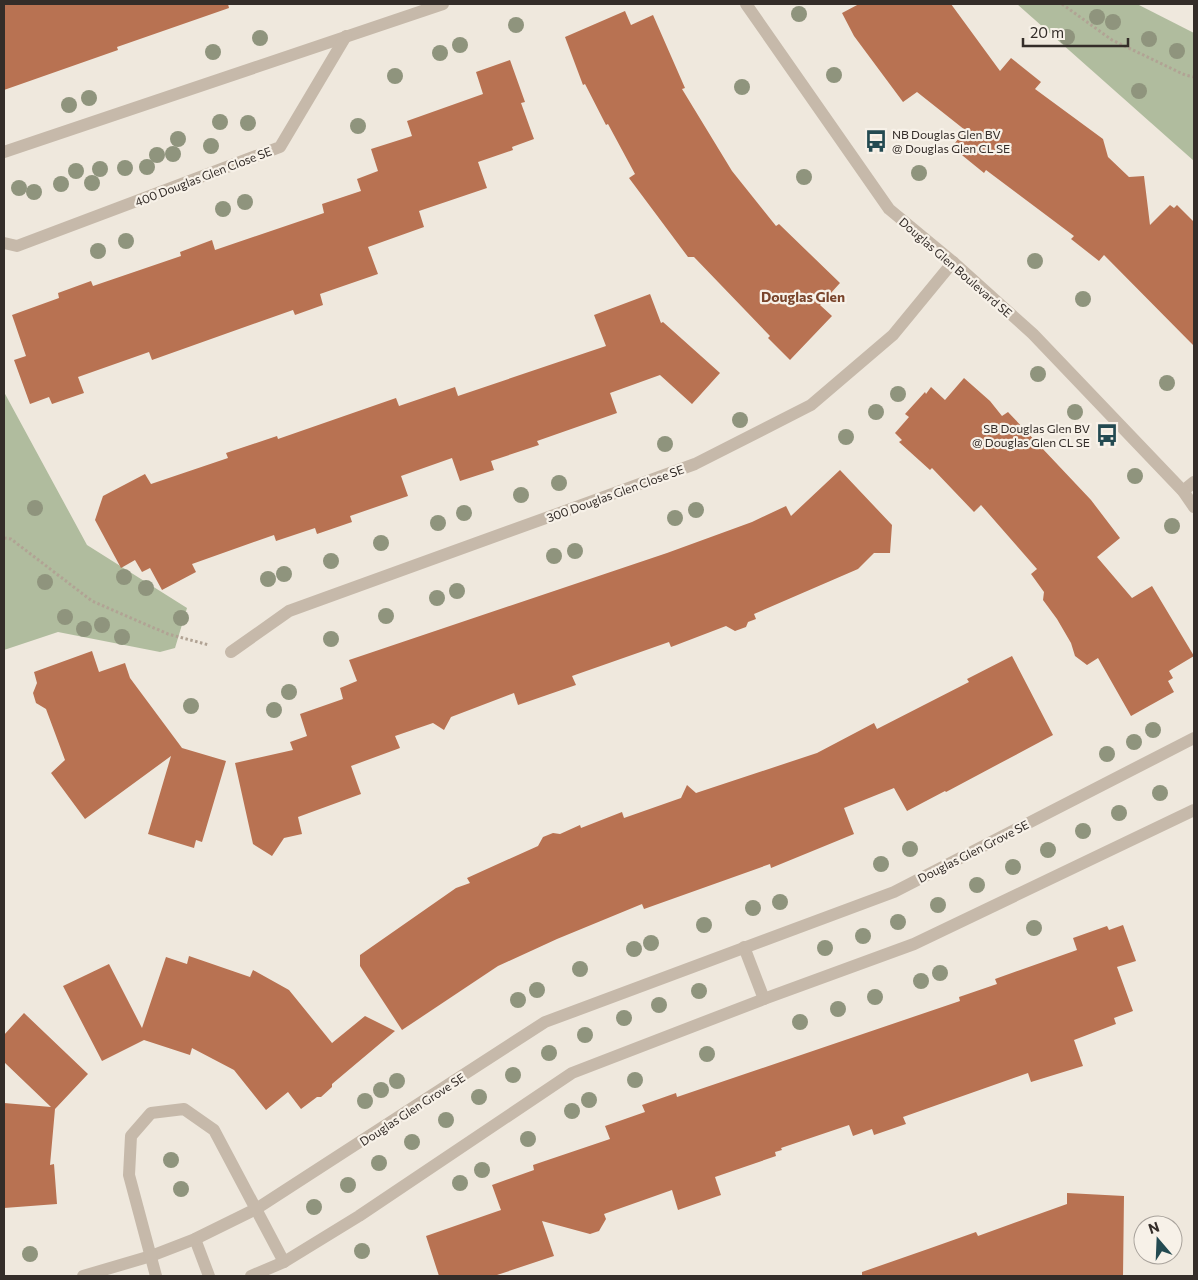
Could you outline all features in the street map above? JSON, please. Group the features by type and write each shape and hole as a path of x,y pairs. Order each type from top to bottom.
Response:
{"street":[{"path":"4,152 443,4"},
{"name":"Douglas Glen Boulevard SE","path":"746,4 889,209 953,262 1033,334 1183,491 1194,507"},
{"name":"400 Douglas Glen Close SE","path":"4,243 17,246 280,147 346,36"},
{"name":"300 Douglas Glen Close SE","path":"231,652 288,611 695,464 810,405 893,335 953,262"},
{"path":"1183,491 1194,482"},
{"name":"Douglas Glen Grove SE","path":"83,1276 151,1256 195,1239 256,1209 546,1022 894,892 1194,738"},
{"path":"251,1276 284,1262 359,1216 572,1074 764,999 914,944 1194,810"},
{"path":"744,947 764,999"},
{"path":"156,1276 129,1175 131,1136 152,1113 184,1108 214,1130 284,1262"},
{"path":"195,1239 209,1276"}],"path":[{"path":"1062,4 1112,40 1185,75 1194,77"},
{"path":"4,538 10,539 92,601 168,634 231,652"}],"green space":[{"path":"1017,4 1137,4 1194,33 1194,161"},
{"path":"4,392 87,545 187,608 175,648 160,652 58,632 4,650"}],"building":[{"path":"4,4 228,4 229,8 117,47 118,50 4,90"},
{"path":"859,4 951,4 1000,71 1011,58 1041,82 1035,89 1103,139 1108,157 1129,177 1144,176 1150,225 1170,205 1174,208 1177,205 1194,222 1194,346 1104,255 1099,261 1071,239 1074,236 986,170 984,173 952,147 965,130 917,92 903,102 854,36 842,13"},
{"path":"625,11 631,25 653,15 685,88 682,89 732,171 776,226 779,224 840,283 820,305 832,316 790,360 768,338 770,336 694,257 688,257 629,178 635,174 608,124 606,125 585,84 583,85 565,37"},
{"path":"510,60 525,102 521,103 534,139 512,147 513,150 478,162 487,188 419,211 424,227 368,247 378,274 320,294 323,305 295,315 293,310 152,360 149,352 78,377 84,393 52,404 49,397 30,404 14,360 26,356 12,315 59,298 58,293 91,281 93,286 181,256 180,252 212,240 215,250 324,213 322,204 361,191 357,179 378,171 371,149 412,136 407,121 483,94 476,72"},
{"path":"650,294 661,323 663,322 720,373 692,404 660,375 610,393 617,413 537,441 539,445 491,461 494,470 460,481 452,458 401,476 408,496 350,516 352,522 317,534 315,528 276,541 274,535 192,564 196,572 162,590 150,568 142,572 135,560 121,568 95,520 103,496 145,474 151,484 228,458 226,453 277,436 278,439 396,398 399,406 455,387 458,396 606,346 594,315"},
{"path":"964,378 990,401 1002,416 1008,412 1091,500 1120,538 1097,557 1132,598 1152,586 1194,656 1169,671 1173,678 1168,681 1174,692 1131,716 1098,658 1087,665 1075,656 1071,643 1043,600 1044,592 1031,574 1037,569 981,505 974,512 932,468 930,470 899,442 902,440 895,433 909,417 905,414 925,392 926,394 931,387 945,400"},
{"path":"840,470 892,525 890,553 874,553 858,569 754,614 756,619 748,622 746,627 735,631 726,626 671,647 669,642 572,676 576,685 518,705 514,693 451,717 444,730 433,723 395,736 400,748 351,766 361,794 298,817 302,834 284,838 272,856 253,844 235,763 293,750 290,742 307,736 300,714 343,699 340,688 357,681 349,660 667,553 752,522 786,506 791,516"},
{"path":"92,651 99,672 125,663 130,678 182,748 226,761 202,842 196,840 194,848 148,834 171,756 85,819 51,773 65,760 46,709 36,703 33,693 37,683 34,672"},
{"path":"1012,656 1053,735 907,811 894,788 844,808 854,834 771,868 770,864 644,909 642,904 557,939 498,966 402,1030 360,966 360,955 456,888 470,883 467,878 538,846 543,837 553,833 560,834 580,825 581,828 622,812 624,818 681,798 687,785 696,793 817,753 874,723 877,729 969,682 967,679"},
{"path":"1123,925 1136,961 1117,967 1133,1011 1114,1018 1116,1024 1074,1040 1083,1066 1031,1082 1028,1073 903,1117 906,1124 874,1135 872,1129 853,1136 849,1125 781,1148 782,1150 775,1152 776,1156 715,1177 721,1195 678,1210 672,1190 604,1214 606,1219 599,1231 590,1234 542,1221 554,1256 494,1276 439,1276 426,1236 501,1210 492,1185 534,1170 533,1165 610,1139 605,1126 645,1112 642,1105 676,1093 677,1097 960,1001 959,997 997,984 995,979 1077,950 1073,938 1107,926 1109,930"},
{"path":"189,956 250,977 253,970 289,990 332,1043 365,1016 395,1031 332,1084 332,1087 321,1097 317,1097 301,1109 288,1092 266,1110 234,1070 192,1048 190,1055 144,1040 102,1061 63,986 109,964 142,1028 166,957 187,964"},
{"path":"24,1013 88,1074 55,1109 50,1165 54,1164 57,1204 4,1208 4,1103 51,1107 4,1062 4,1035"},
{"path":"1067,1193 1124,1196 1123,1276 862,1276 862,1272 976,1232 978,1236 1067,1204"}],"place":[{"name":"NB Douglas Glen BV @ Douglas Glen CL SE","path":"876,141"},
{"name":"SB Douglas Glen BV @ Douglas Glen CL SE","path":"1107,435"}],"district":[{"name":"Douglas Glen","path":"803,296"}]}
